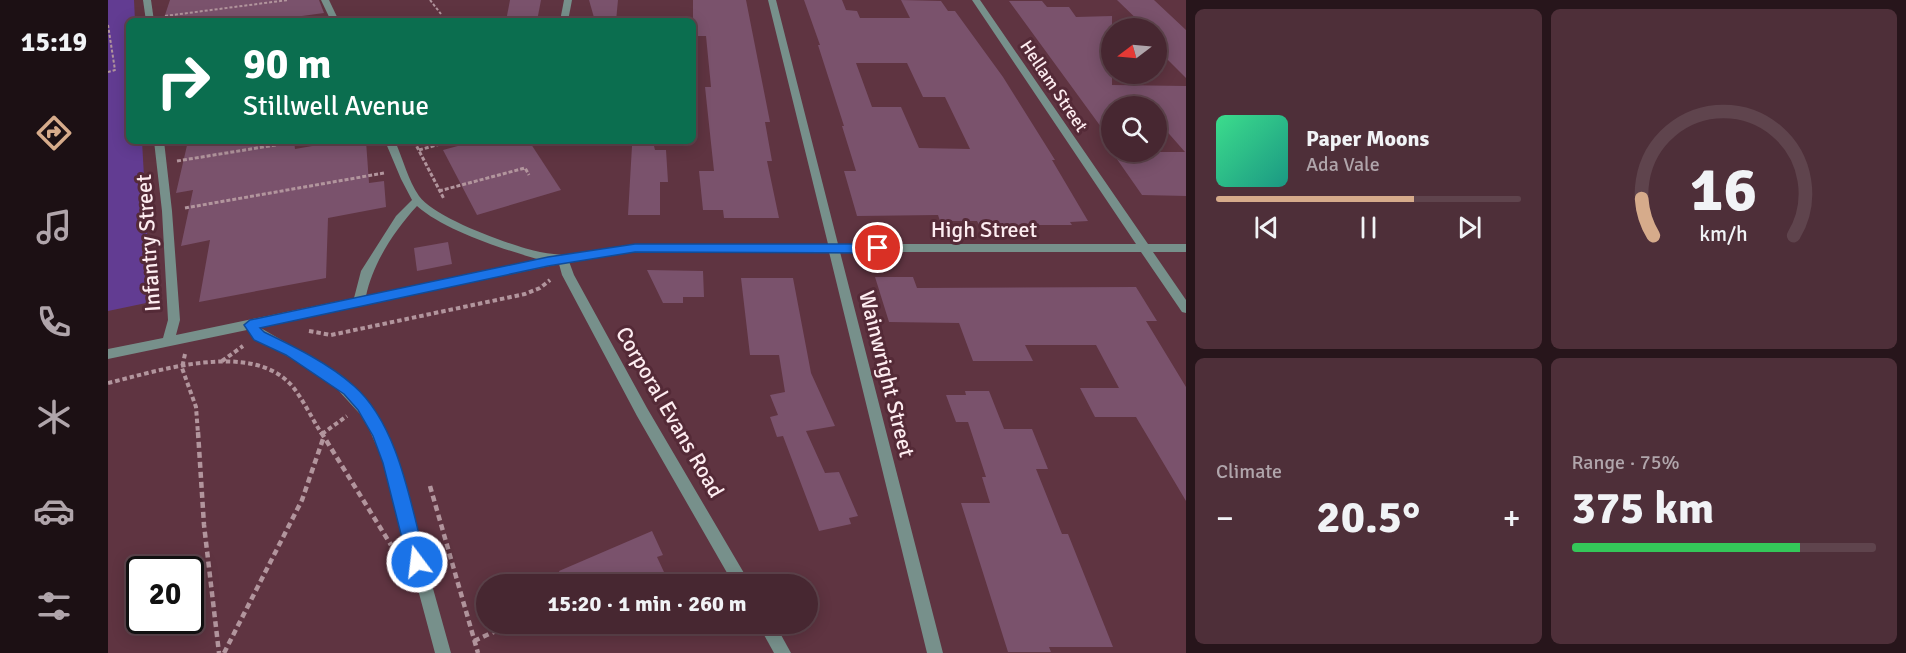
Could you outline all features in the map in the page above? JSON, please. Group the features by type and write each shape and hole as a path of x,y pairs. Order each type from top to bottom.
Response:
{"street":[{"path":"147,0 149,18"},
{"path":"325,0 334,18"},
{"path":"565,18 568,0"},
{"name":"Wainwright Street","path":"772,0 935,653"},
{"name":"Hellam Street","path":"976,0 1186,309"},
{"name":"Infantry Street","path":"159,144 167,211 174,320 168,342"},
{"path":"391,144 417,200 431,213 524,252 562,259"},
{"path":"358,301 364,274 400,218 417,200"},
{"name":"High Street","path":"562,259 635,248 1186,248"},
{"path":"108,354 168,342 255,330 308,313 358,301 562,259"},
{"name":"Corporal Evans Road","path":"562,259 568,275 639,406 737,574"},
{"path":"255,330 349,390 363,405 380,433 391,463 443,653"},
{"path":"772,634 783,653"}],"path":[{"path":"156,18 288,0"},
{"path":"430,0 441,14"},
{"path":"108,25 115,70 108,72"},
{"path":"162,163 281,144"},
{"path":"416,144 439,191 525,168 529,175"},
{"path":"419,150 440,144"},
{"path":"167,211 388,172"},
{"path":"308,313 308,331 331,335 525,294 540,288 553,277 568,275"},
{"path":"222,361 255,330"},
{"path":"185,353 182,368 196,407 204,525 219,653"},
{"path":"108,383 222,361 257,364 272,369 292,386 398,555"},
{"path":"224,653 302,500 322,436 363,405"},
{"path":"430,486 478,653"},
{"path":"474,641 489,634"}],"shaded area":[{"path":"108,0 134,0 135,18 126,18 126,144 142,144 151,302 108,311"}],"building":[{"path":"170,0 319,0 324,13 287,18 164,18"},
{"path":"510,0 541,0 538,18 507,18"},
{"path":"589,0 618,0 616,18 594,18"},
{"path":"693,0 746,0 770,122 765,122 772,161 767,161 779,218 724,218 723,210 703,210 699,171 714,171 705,87 711,87 706,36 696,36 696,18 693,18"},
{"path":"804,0 842,0 846,10 857,11 860,18 910,18 901,0 941,1 948,11 955,11 1003,77 1055,160 1052,160 1088,221 1070,222 1072,225 980,227 977,221 940,221 938,215 857,216 844,171 856,171 818,45 820,45","holes":["856,63 907,63 923,97 945,97 970,149 919,148 901,107 872,107"]},
{"path":"1117,0 1154,0 1186,30 1186,78 1167,59 1167,18 1136,18"},
{"path":"1009,1 1042,1 1047,7 1069,7 1076,17 1112,16 1112,18 1101,18 1101,84 1186,86 1186,196 1142,195 1119,162 1167,162 1167,152 1185,152 1167,132 1167,96 1101,96 1101,127"},
{"path":"187,144 294,144 295,149 324,144 366,144 369,183 384,181 386,207 328,218 326,278 199,302 210,240 181,246 193,190 176,193"},
{"path":"465,144 531,144 561,190 477,215 443,150"},
{"path":"632,146 654,146 655,150 666,150 668,182 660,182 660,215 628,215"},
{"path":"448,242 452,264 417,271 414,248"},
{"path":"647,270 703,271 704,297 683,297 683,303 663,303"},
{"path":"875,277 913,277 917,288 1136,287 1157,321 1146,321 1186,387 1186,501 1136,417 1095,417 1080,388 1119,388 1096,345 1025,345 1033,361 973,361 959,323 889,322"},
{"path":"741,278 793,278 811,373 835,426 806,431 825,473 839,472 858,516 849,518 851,524 819,531 783,436 777,437 770,417 778,415 770,395 785,392 779,355 750,355"},
{"path":"965,391 989,391 1004,429 1032,429 1048,469 1036,469 1062,534 1068,534 1113,647 1049,647 1051,652 1008,652 961,503 990,503 982,477 986,477 968,422 956,422 946,395 966,395"},
{"path":"652,531 663,555 657,557 665,574 560,574 559,571"}],"route":[{"path":"417,562 391,463 380,433 363,405 349,390 291,351 259,336 250,325 548,262 635,248 878,248"}]}
